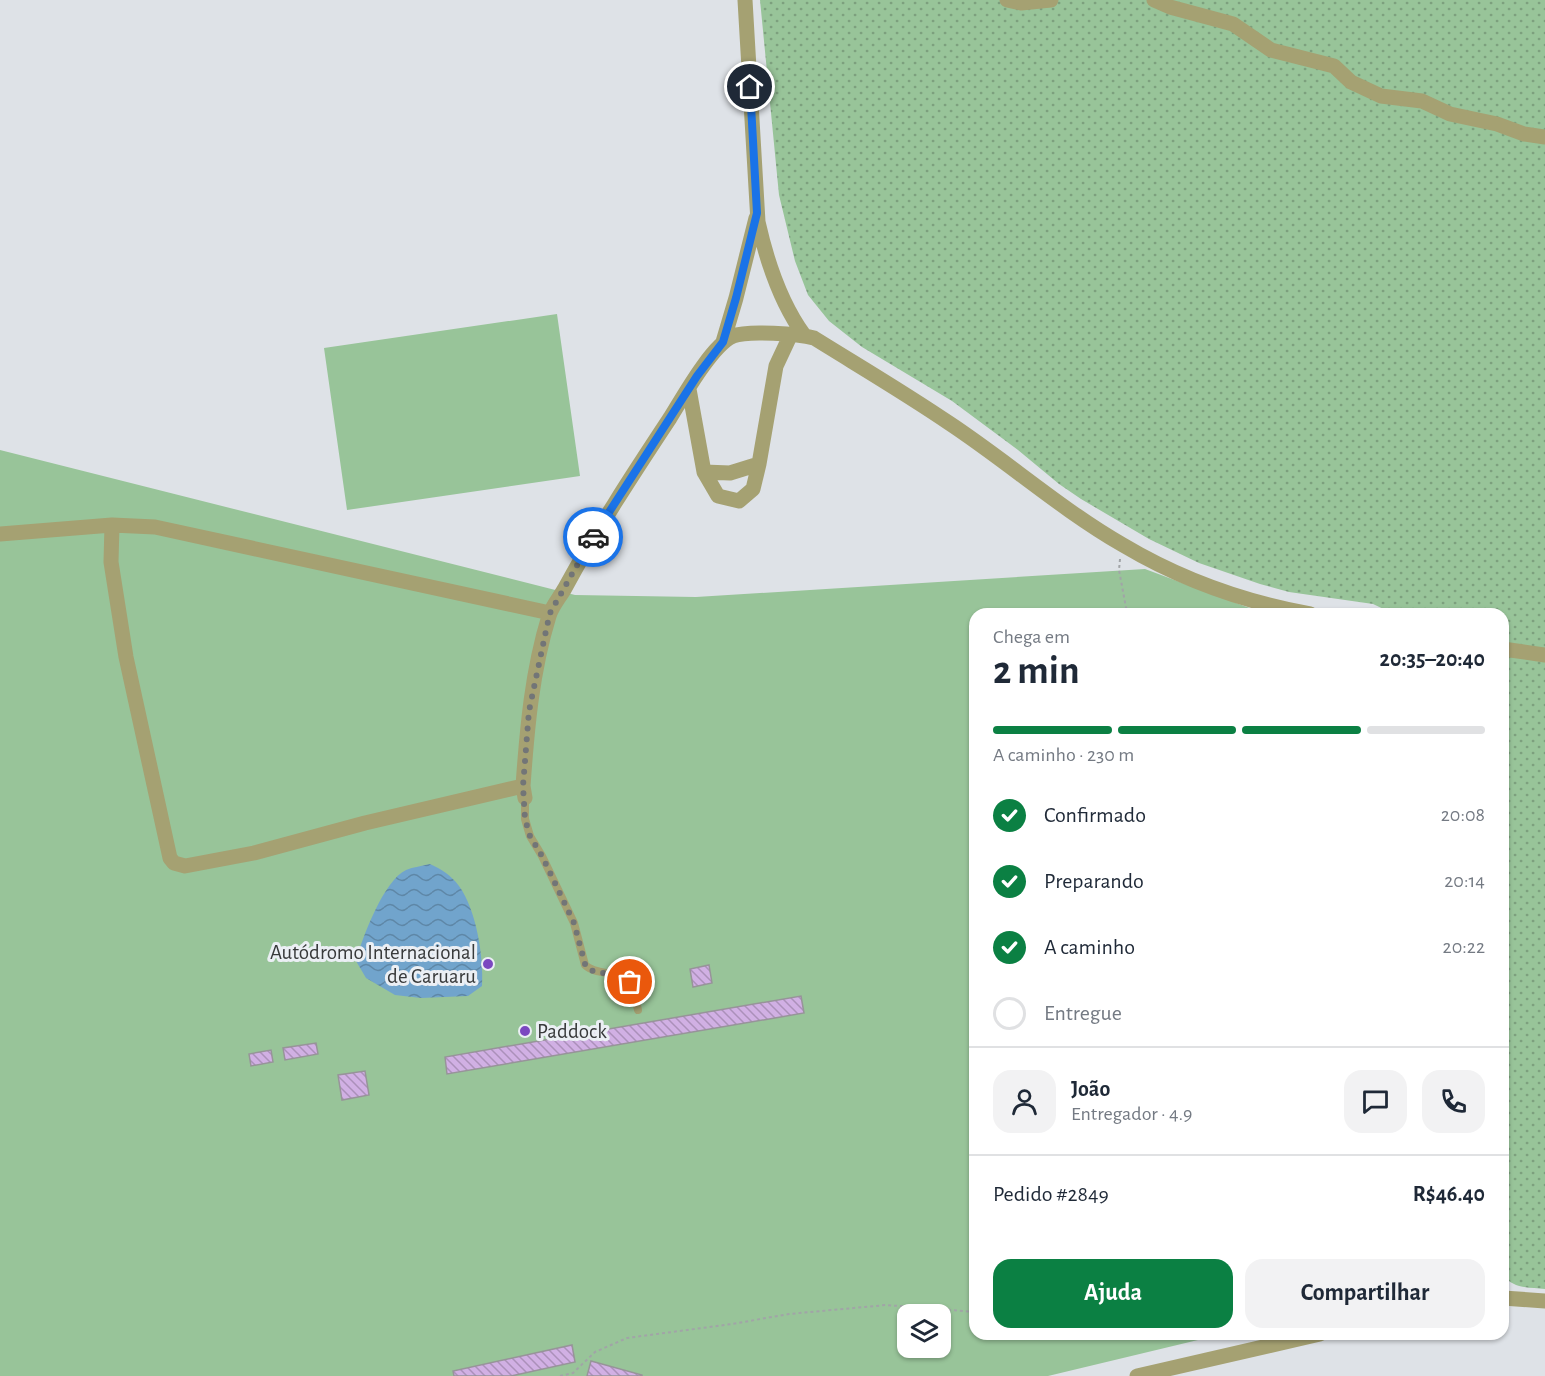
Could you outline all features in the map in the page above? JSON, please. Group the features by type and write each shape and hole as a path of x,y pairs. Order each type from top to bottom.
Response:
{"street":[{"path":"745,0 757,213 766,257 797,335"},
{"path":"1007,0 1021,3 1052,0"},
{"path":"1154,0 1170,7 1233,24 1271,50 1334,66 1351,82 1381,96 1422,101 1450,114 1497,124 1524,135 1545,137"},
{"path":"112,525 113,574 126,657 170,858 174,863 185,870 365,823 524,792 529,711 550,613 597,530 689,389 723,342 757,213"},
{"path":"723,342 734,335 746,333 814,338 949,422 1122,544 1147,559 1214,588 1282,608"},
{"path":"689,389 704,472 718,496 739,501 753,489 776,366 797,335"},
{"path":"704,472 730,473 759,464"},
{"path":"0,534 112,525 155,527 550,613"},
{"path":"1509,650 1545,655"},
{"path":"1509,1298 1545,1301"},
{"path":"1137,1376 1294,1340"}],"lane":[{"path":"524,792 525,819 530,836 574,923 585,964 589,970 618,976 630,982 634,989 638,1010"}],"path":[{"path":"1122,544 1119,570 1126,608"},
{"path":"560,1376 573,1374 595,1352 627,1338 789,1314 886,1305 969,1312"}],"green space":[{"path":"760,0 1545,0 1545,1289 1516,1285 1509,1280 1509,608 1381,608 1373,604 1289,592 1199,563 1149,539 1081,499 952,401 862,347 829,321 808,295 795,261 779,195"},
{"path":"557,314 580,476 347,510 324,348"},
{"name":"Autódromo Internacional de Caruaru","path":"0,450 575,595 696,597 1145,569 1250,608 969,608 969,1340 1198,1340 1048,1376 0,1376"}],"water":[{"path":"430,864 446,873 459,886 474,920 482,961 482,986 468,996 421,998 395,995 366,978 356,961 375,911 390,885 406,870"}],"building":[{"path":"709,965 712,983 693,987 690,969"},
{"path":"801,996 804,1013 447,1074 445,1057"},
{"path":"316,1043 318,1054 285,1060 283,1048"},
{"path":"271,1050 273,1062 251,1066 249,1054"},
{"path":"365,1071 369,1095 342,1100 338,1075"},
{"path":"572,1345 575,1362 511,1376 454,1376 453,1371"},
{"path":"591,1361 642,1375 642,1376 587,1376"}],"way so far":[{"path":"593,537 550,613 537,666 526,744 523,786 525,819 530,836 574,923 585,964 589,970 618,976 630,982"}],"place":[{"name":"Autódromo Internacional de Caruaru","path":"488,964"},
{"name":"Paddock","path":"525,1031"}],"route":[{"path":"593,537 697,376 723,342 757,213 750,87"}]}
